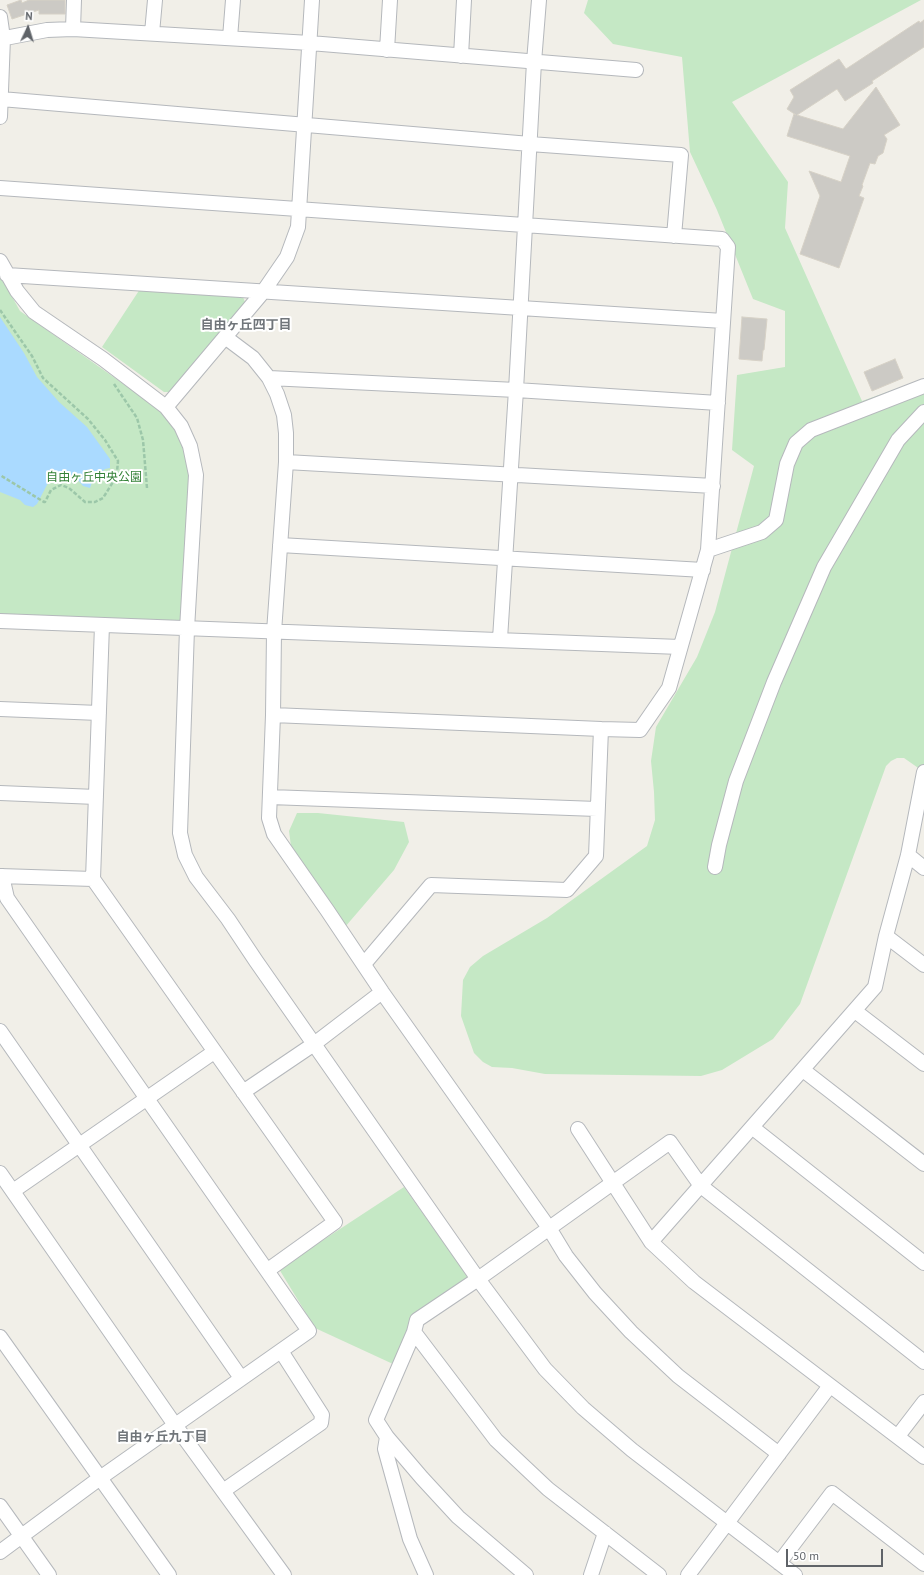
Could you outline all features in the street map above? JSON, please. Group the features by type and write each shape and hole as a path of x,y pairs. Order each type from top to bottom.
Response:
{"street":[{"path":"73,29 74,0"},
{"path":"152,33 155,0"},
{"path":"230,38 233,0"},
{"path":"166,407 263,292 287,257 298,227 306,125 312,0"},
{"path":"387,50 390,0"},
{"path":"461,56 464,0"},
{"path":"500,639 521,309 534,62 539,0"},
{"path":"0,17 0,117"},
{"path":"1,39 47,30 73,29 310,43 636,70"},
{"path":"1,99 530,144 681,154 674,236"},
{"path":"0,188 722,239 728,247 708,550 691,615 680,647 669,688 640,730 273,715"},
{"path":"0,261 24,302 34,312 103,359 166,407 181,426 190,446 196,475 187,629 180,833 185,855 196,877 228,919 478,1279 545,1368 583,1408 632,1450 795,1575"},
{"path":"7,275 723,321"},
{"path":"225,337 253,358 269,378 277,394 284,415 286,432 286,462 274,632 273,715 269,818 274,834 382,992 549,1228 566,1256 595,1293 631,1332 678,1376 779,1454"},
{"path":"269,378 516,390 718,403"},
{"path":"708,550 762,532 776,520 787,464 796,443 811,430 924,386"},
{"path":"715,866 736,781 774,682 824,567 898,440 924,412"},
{"path":"286,462 712,486"},
{"path":"280,545 506,557 703,570"},
{"path":"0,621 680,647"},
{"path":"102,625 93,879 335,1222 268,1270"},
{"path":"0,709 99,713"},
{"path":"364,964 431,885 567,890 596,856 601,729"},
{"path":"651,1242 875,987 886,936 908,855 924,772"},
{"path":"0,793 96,796"},
{"path":"270,797 597,810"},
{"path":"908,855 924,868"},
{"path":"0,1552 100,1478 309,1331 268,1270 7,898 1,876 93,879"},
{"path":"886,936 924,965"},
{"path":"243,1092 314,1044 382,992"},
{"path":"855,1011 924,1064"},
{"path":"0,1031 241,1378"},
{"path":"13,1191 146,1097 214,1052"},
{"path":"803,1070 924,1164"},
{"path":"752,1128 924,1263"},
{"path":"578,1129 651,1242 694,1282 829,1387 898,1436 924,1457"},
{"path":"526,1575 458,1517 387,1437 376,1420 414,1332 417,1320 478,1279 670,1142 701,1186 924,1362"},
{"path":"0,1173 176,1425 284,1575"},
{"path":"414,1332 496,1440 548,1489 659,1575"},
{"path":"0,1338 169,1575"},
{"path":"224,1491 320,1424 322,1415 280,1351"},
{"path":"688,1575 829,1387"},
{"path":"898,1436 924,1402"},
{"path":"387,1437 385,1449 410,1539 426,1575"},
{"path":"779,1563 832,1493 924,1564"},
{"path":"0,1506 49,1575"},
{"path":"591,1575 604,1533"}],"path":[{"path":"0,310 32,356 43,378 88,419 105,440 118,461 117,472 110,487 103,498 95,502 85,502 69,488 61,485 51,490 44,502 0,475"},
{"path":"112,382 137,418 143,440 147,488"}],"green space":[{"path":"588,0 921,0 732,102 788,182 785,228 862,401 924,379 924,772 904,758 897,758 886,766 800,1004 773,1039 722,1070 701,1076 545,1074 512,1068 492,1067 483,1062 474,1053 461,1016 463,980 470,967 483,956 547,918 647,846 655,820 651,761 656,727 697,657 715,612 754,466 732,450 737,375 785,367 785,311 753,299 717,210 690,152 682,57 613,44 584,13"},
{"name":"自由ヶ丘中央公園","path":"0,275 20,311 166,414 181,438 189,475 181,621 0,614"},
{"path":"140,289 243,297 245,302 171,392 164,392 102,347"},
{"path":"297,813 318,813 404,822 409,842 394,870 345,927 292,854 289,831"},
{"path":"404,1187 470,1279 414,1318 393,1364 315,1328 279,1269"}],"water":[{"path":"0,317 24,353 37,377 59,402 87,427 110,459 110,468 105,469 93,479 90,488 83,486 73,477 55,476 49,481 37,504 33,507 25,505 20,500 0,492"}],"building":[{"path":"21,0 22,3 29,0 65,0 65,14 39,14 39,10 12,19 7,5"},
{"path":"924,20 924,47 872,81 873,83 845,101 837,89 797,115 843,129 876,87 900,125 884,135 887,139 883,153 878,156 875,164 870,163 859,196 864,198 839,268 800,254 820,196 809,171 841,182 850,156 787,136 794,114 796,115 787,109 794,97 790,90 839,59 846,69 919,21 920,23"},
{"path":"742,317 767,319 762,361 739,359"},
{"path":"895,359 903,378 872,391 864,372"}],"district":[{"name":"自由ヶ丘四丁目","path":"246,325"},
{"name":"自由ヶ丘九丁目","path":"162,1437"}]}
